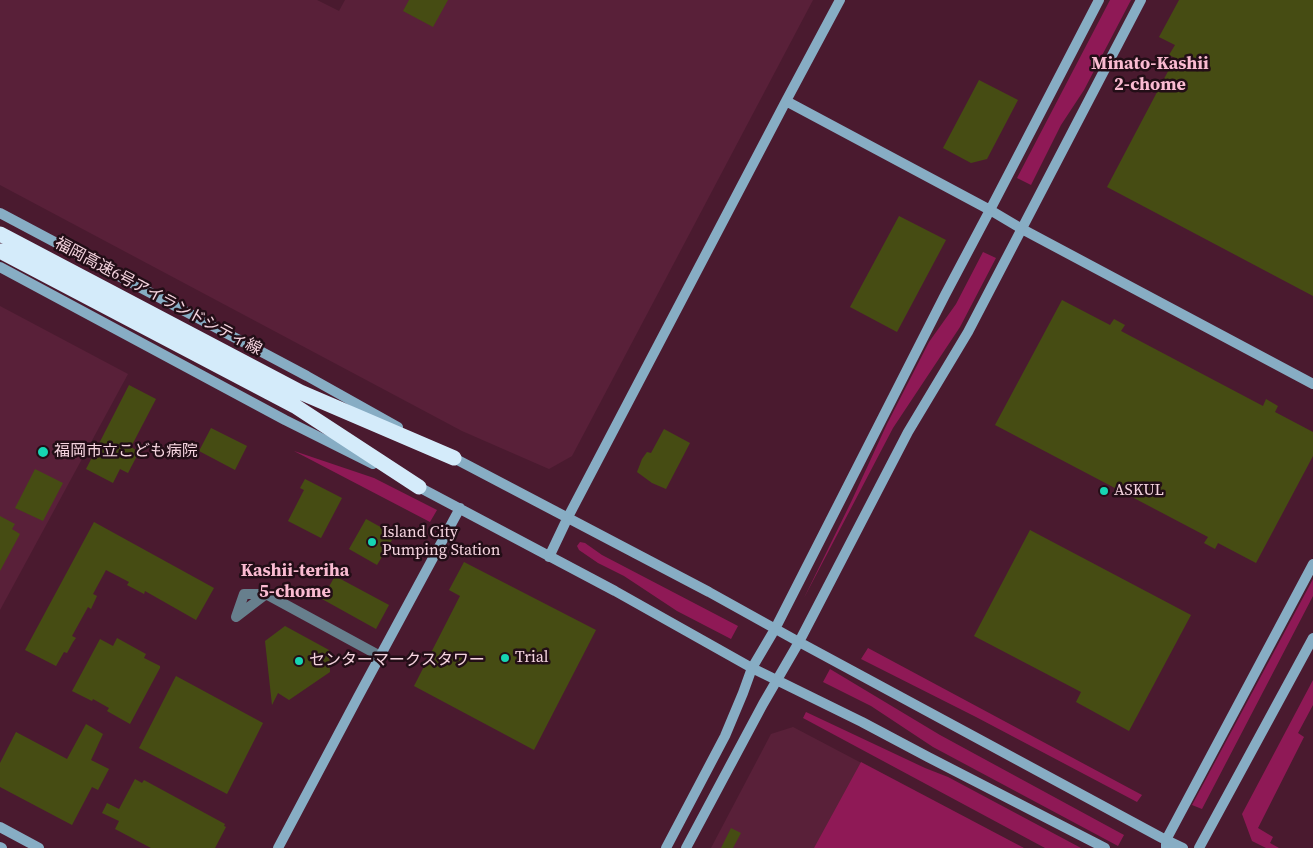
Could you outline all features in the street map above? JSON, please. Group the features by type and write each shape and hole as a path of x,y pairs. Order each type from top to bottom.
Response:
{"highway":[{"name":"福岡高速6号アイランドシティ線","path":"0,234 119,305 298,399"},
{"name":"福岡高速6号アイランドシティ線","path":"0,251 119,305"},
{"path":"298,399 454,458"},
{"path":"298,399 418,487"}],"street":[{"path":"549,557 568,517 840,0"},
{"path":"666,848 725,736 752,668 775,628 945,295 1099,0"},
{"path":"686,848 798,642 908,432 968,332 1141,0"},
{"path":"786,101 1313,384"},
{"path":"0,213 298,372 454,458 709,592 1166,844 1183,848"},
{"path":"0,267 285,420 460,508 615,591 752,668 862,722 1106,848"},
{"path":"278,848 460,508"},
{"path":"1166,844 1313,564"},
{"path":"266,594 380,656"},
{"path":"1199,848 1313,638"},
{"path":"0,827 39,848"}],"shaded area":[{"path":"0,0 317,0 339,11 345,0 813,0 572,456 549,469 462,431 0,185"},
{"path":"1110,0 1131,0 1084,90 1061,125 1031,185 1017,178"},
{"path":"983,252 996,258 960,327 893,428 804,598 887,424 929,342 956,304"},
{"name":"福岡市立こども病院","path":"0,306 128,374 0,610"},
{"path":"294,451 374,478 437,510 430,522"},
{"path":"580,542 738,626 731,639 677,611 624,576 598,563 579,550 577,546"},
{"path":"1313,579 1313,596 1202,809 1192,805"},
{"path":"868,648 1142,795 1137,802 861,659"},
{"path":"830,669 940,735 1124,835 1118,846 933,747 871,706 823,682"},
{"path":"1313,680 1313,705 1298,733 1304,737 1258,828 1273,837 1270,843 1279,848 1266,848 1252,841 1242,814"},
{"path":"806,712 948,777 1081,848 1045,848 803,718"},
{"path":"793,727 1023,848 711,848 771,734"},
{"path":"861,762 1024,848 814,848"}],"building":[{"path":"409,0 448,0 433,27 403,11"},
{"path":"1179,0 1313,0 1313,296 1107,187 1175,58 1169,55 1175,45 1159,37"},
{"path":"979,80 1018,100 987,159 971,163 943,148"},
{"path":"899,216 946,240 897,332 850,307"},
{"path":"1062,300 1110,325 1114,319 1125,325 1121,331 1263,406 1266,399 1278,406 1275,412 1313,432 1313,456 1256,563 1218,543 1215,549 1204,543 1208,537 995,425"},
{"path":"129,385 156,399 131,447 139,452 128,473 120,469 113,483 86,469"},
{"path":"211,428 247,446 235,470 199,451"},
{"path":"664,429 690,443 666,489 652,483 637,472 642,459 647,452 651,453"},
{"path":"35,469 63,483 43,521 15,508"},
{"path":"305,479 342,498 321,538 288,521 304,490 300,488"},
{"path":"0,516 15,524 12,529 20,534 0,571"},
{"name":"Island City Pumping Station","path":"366,519 395,535 377,565 349,549"},
{"path":"94,522 214,588 196,620 145,591 144,594 127,585 129,582 106,570 93,594 97,596 91,609 88,607 72,636 76,638 67,653 64,652 56,666 25,650"},
{"path":"1030,530 1191,615 1129,731 1076,702 1081,692 974,636"},
{"name":"Trial","path":"464,562 596,630 534,750 414,686 460,596 449,590"},
{"path":"335,576 389,605 376,629 322,599"},
{"name":"センターマークスタワー","path":"285,626 329,650 330,672 289,700 278,693 272,705 265,641"},
{"path":"117,638 146,654 144,658 160,666 130,724 107,711 109,708 72,691 100,639 113,646"},
{"path":"176,676 263,723 227,794 139,748"},
{"path":"86,724 103,734 91,760 109,769 98,790 92,787 72,825 0,787 0,763 16,732 67,759"},
{"path":"135,779 142,783 144,780 225,824 224,826 226,827 215,848 151,848 115,829 119,821 102,813 107,803 119,809"},
{"path":"731,828 741,833 733,848 721,848"}],"place":[{"name":"福岡市立こども病院","path":"43,452"},
{"name":"ASKUL","path":"1104,491"},
{"name":"Island City Pumping Station","path":"372,542"},
{"name":"Trial","path":"505,658"},
{"name":"センターマークスタワー","path":"299,661"}],"district":[{"name":"Minato-Kashii 2-chome","path":"1150,74"},
{"name":"Kashii-teriha 5-chome","path":"295,581"}]}
